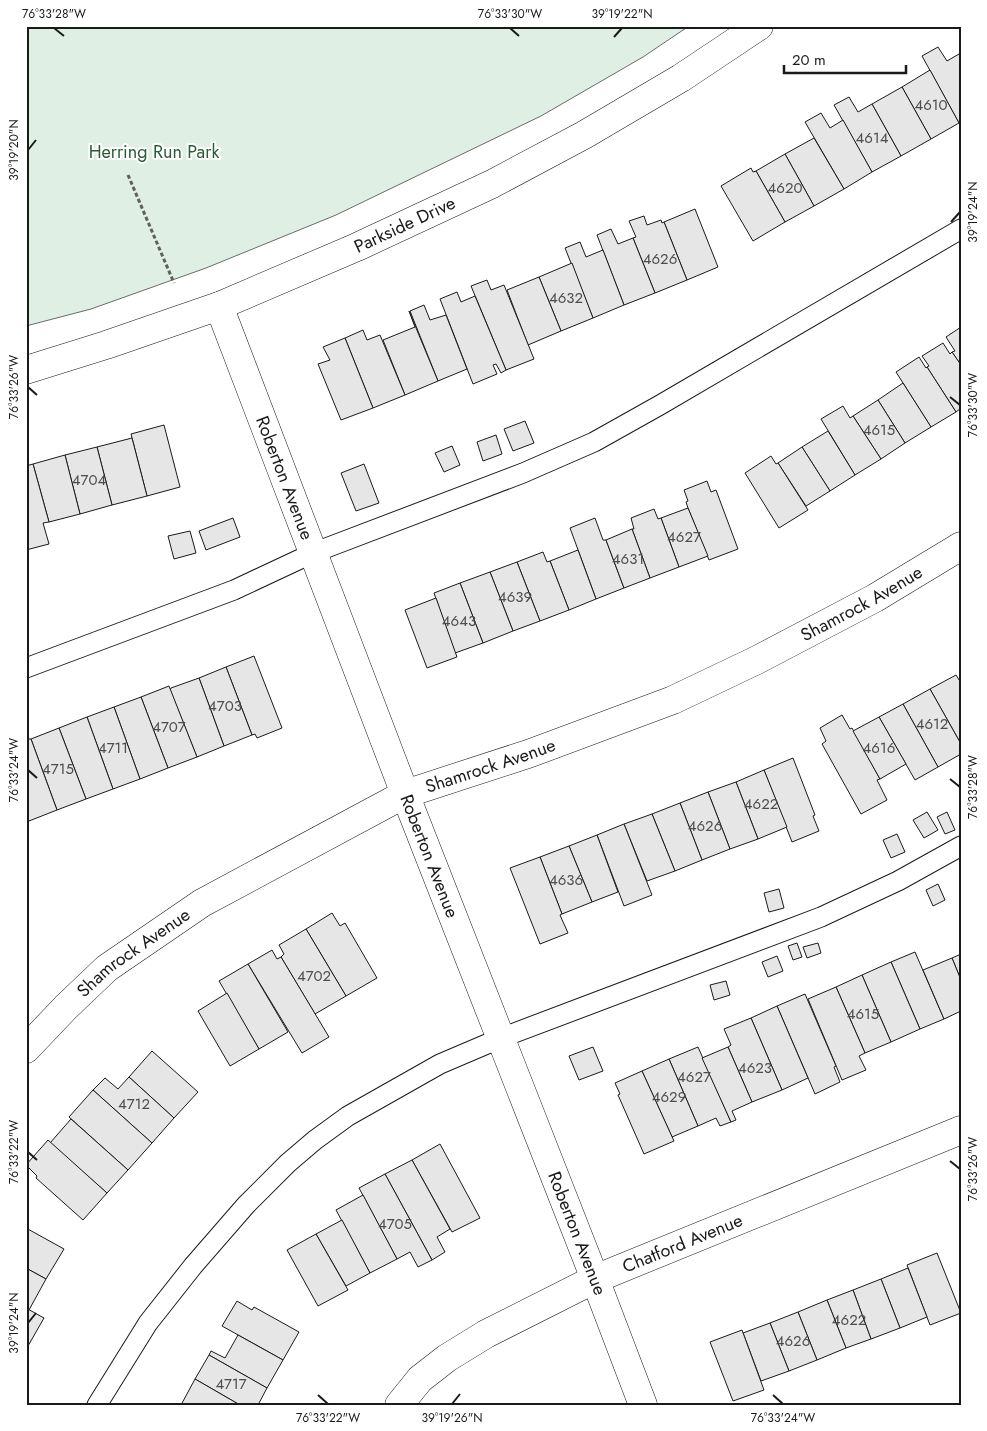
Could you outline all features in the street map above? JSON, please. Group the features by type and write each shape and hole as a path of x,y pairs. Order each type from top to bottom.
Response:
{"street":[{"name":"Parkside Drive","path":"26,370 219,306 357,247 492,184 584,135 681,78 759,26"},
{"name":"Roberton Avenue","path":"219,306 643,1405"},
{"name":"Shamrock Avenue","path":"26,1049 107,968 202,903 406,794 528,754 672,700 757,660 875,598 961,546"},
{"name":"Chatford Avenue","path":"399,1405 420,1379 447,1358 486,1334 595,1279 961,1130"}],"lane":[{"path":"26,668 234,590 313,553 523,473 594,442 660,406 961,229"},
{"path":"97,1405 148,1323 193,1266 246,1205 288,1163 348,1116 440,1064 500,1038 821,917 898,881 961,846"}],"path":[{"path":"128,175 174,283"}],"green space":[{"name":"Herring Run Park","path":"26,26 689,26 643,57 541,116 336,215 206,268 91,309 26,326"}],"building":[{"path":"938,47 947,61 959,54 961,58 961,122 959,123 922,56"},
{"path":"930,70 959,123 931,139 902,87"},
{"path":"902,87 931,139 901,156 872,104"},
{"path":"849,97 858,112 872,104 901,156 872,172 834,105"},
{"path":"821,113 830,128 843,120 872,172 844,189 805,122"},
{"path":"814,138 844,189 814,206 785,154"},
{"path":"785,154 814,206 785,222 756,171"},
{"path":"751,168 753,172 756,171 785,222 753,241 721,186"},
{"path":"695,209 718,267 687,280 664,222"},
{"path":"644,216 647,225 661,220 662,223 664,222 687,280 655,293 633,238 636,237 629,221"},
{"path":"611,229 618,244 633,238 655,293 624,305 597,235"},
{"path":"580,242 586,257 603,250 624,305 593,318 565,248"},
{"path":"572,263 593,318 561,331 539,277"},
{"path":"539,277 561,331 528,345 507,290"},
{"path":"487,280 491,290 504,285 534,359 506,370 471,286"},
{"path":"457,292 461,302 475,296 506,370 501,373 496,364 493,365 497,374 473,384 440,299"},
{"path":"424,305 430,320 446,315 467,369 438,381 410,311"},
{"path":"409,311 438,381 405,395 383,340 415,327"},
{"path":"961,327 961,365 952,352 955,351 946,337"},
{"path":"363,330 367,340 380,335 405,395 373,408 345,338"},
{"path":"345,338 373,408 341,420 318,364 330,360 323,347"},
{"path":"943,343 950,354 952,352 961,365 961,408 956,412 922,356"},
{"path":"919,357 956,412 931,427 896,372"},
{"path":"903,383 931,427 905,443 878,400"},
{"path":"878,400 905,443 881,459 853,416"},
{"path":"843,406 850,418 853,416 881,459 855,475 821,419"},
{"path":"525,421 534,443 513,451 504,429"},
{"path":"164,425 180,487 147,496 131,434"},
{"path":"828,431 855,475 830,491 802,447"},
{"path":"496,435 502,454 483,461 477,442"},
{"path":"132,438 147,496 112,505 97,447"},
{"path":"452,446 460,465 444,472 435,453"},
{"path":"97,447 112,505 80,514 65,455"},
{"path":"802,447 830,491 806,506 778,463"},
{"path":"65,455 80,514 49,522 33,464"},
{"path":"771,456 776,464 778,463 808,510 779,528 745,473"},
{"path":"33,464 49,522 43,523 49,544 26,550 26,466"},
{"path":"364,464 379,503 356,511 341,473"},
{"path":"707,481 711,492 716,490 738,549 709,560 688,508 686,502 688,501 684,490"},
{"path":"688,508 708,556 679,567 661,518"},
{"path":"654,509 658,519 661,518 679,567 650,578 632,529 634,529 631,518"},
{"path":"233,518 240,537 206,550 199,531"},
{"path":"595,518 603,540 606,540 624,588 596,599 570,528"},
{"path":"632,529 650,578 624,588 606,540"},
{"path":"190,531 196,553 174,559 168,536"},
{"path":"578,550 596,599 569,610 550,561"},
{"path":"543,552 547,562 550,561 569,610 540,621 517,562"},
{"path":"517,562 540,621 513,631 490,572"},
{"path":"490,572 513,631 483,643 460,583"},
{"path":"460,583 483,643 455,653 434,593"},
{"path":"436,598 457,657 427,668 405,610"},
{"path":"254,656 282,728 257,738 255,734 252,735 226,667"},
{"path":"226,667 252,735 224,746 199,678"},
{"path":"956,675 961,683 961,744 930,689"},
{"path":"199,678 224,746 197,757 170,690"},
{"path":"169,686 197,757 168,768 141,697"},
{"path":"930,689 961,744 961,754 938,767 903,704"},
{"path":"141,697 168,768 140,779 114,707"},
{"path":"903,704 938,767 915,780 879,717"},
{"path":"114,707 140,779 113,789 87,717"},
{"path":"842,715 850,729 852,728 880,779 877,780 887,800 861,814 822,744 826,741 820,728"},
{"path":"87,717 113,789 86,799 59,728"},
{"path":"879,717 906,764 880,779 853,731"},
{"path":"59,728 86,799 57,810 31,739"},
{"path":"26,736 28,739 31,739 57,810 29,821 26,814"},
{"path":"793,758 815,815 813,816 819,831 792,842 764,770"},
{"path":"764,770 787,827 758,839 736,782"},
{"path":"736,782 758,839 730,849 708,792"},
{"path":"708,792 730,849 702,860 680,803"},
{"path":"680,803 702,860 675,871 652,814"},
{"path":"927,812 938,830 924,838 913,820"},
{"path":"947,812 955,830 945,834 937,817"},
{"path":"652,814 675,871 647,881 624,824"},
{"path":"624,824 652,895 624,906 597,835"},
{"path":"897,834 905,852 891,858 883,840"},
{"path":"597,835 618,892 592,902 569,846"},
{"path":"569,846 592,902 562,914 540,857"},
{"path":"540,857 568,933 540,944 510,868"},
{"path":"938,884 945,900 933,906 926,890"},
{"path":"779,889 784,908 769,912 764,893"},
{"path":"332,913 340,926 345,923 377,978 346,996 306,929"},
{"path":"306,929 346,996 315,1014 281,957 284,954 279,945"},
{"path":"797,943 802,957 793,960 788,946"},
{"path":"818,943 821,953 807,958 803,947"},
{"path":"272,950 277,959 281,957 329,1037 302,1053 248,964"},
{"path":"915,952 944,1019 920,1029 891,962"},
{"path":"961,954 961,980 952,958"},
{"path":"777,956 783,971 768,977 762,962"},
{"path":"952,958 961,980 961,1011 944,1019 923,970"},
{"path":"891,962 920,1029 891,1042 862,975"},
{"path":"248,964 288,1032 259,1049 219,981"},
{"path":"862,975 891,1042 865,1053 836,987"},
{"path":"726,981 730,995 714,1000 710,985"},
{"path":"836,987 865,1053 859,1056 866,1070 842,1080 808,999"},
{"path":"227,993 259,1049 230,1066 198,1011"},
{"path":"805,994 836,1066 834,1067 840,1082 815,1094 777,1006"},
{"path":"777,1006 808,1078 782,1090 751,1018"},
{"path":"751,1018 782,1090 752,1102 728,1047 731,1045 724,1029"},
{"path":"593,1047 603,1071 579,1080 569,1056"},
{"path":"698,1047 731,1122 720,1126 716,1118 698,1126 669,1059"},
{"path":"728,1047 752,1102 732,1111 736,1120 731,1122 702,1058"},
{"path":"152,1051 198,1092 174,1118 129,1077"},
{"path":"669,1059 698,1126 672,1137 642,1071"},
{"path":"642,1071 674,1141 644,1154 618,1095 620,1094 615,1083"},
{"path":"129,1077 174,1118 152,1143 93,1090 105,1078 118,1089"},
{"path":"93,1090 152,1143 128,1170 69,1117"},
{"path":"71,1119 128,1170 107,1193 50,1143"},
{"path":"48,1140 107,1193 83,1220 36,1178 37,1176 26,1165"},
{"path":"440,1144 480,1218 452,1232 412,1160"},
{"path":"412,1160 450,1229 437,1237 445,1252 432,1260 385,1174"},
{"path":"385,1174 432,1260 418,1267 410,1252 397,1259 359,1188"},
{"path":"363,1195 397,1259 370,1273 336,1210"},
{"path":"342,1220 370,1273 346,1286 316,1234"},
{"path":"26,1228 64,1249 46,1279 26,1268"},
{"path":"316,1234 348,1290 318,1306 287,1250"},
{"path":"937,1253 961,1313 930,1325 907,1265"},
{"path":"26,1268 46,1279 29,1310 26,1308"},
{"path":"908,1268 927,1317 900,1328 881,1279"},
{"path":"881,1279 900,1328 871,1339 853,1290"},
{"path":"853,1290 871,1339 846,1348 827,1300"},
{"path":"827,1300 846,1348 817,1360 798,1312"},
{"path":"237,1301 252,1310 254,1307 299,1332 283,1360 222,1326"},
{"path":"26,1308 44,1318 28,1346 26,1345"},
{"path":"798,1312 817,1360 789,1371 770,1323"},
{"path":"770,1323 789,1371 761,1381 743,1333"},
{"path":"742,1330 764,1390 733,1401 710,1342"},
{"path":"238,1335 283,1360 267,1388 209,1355 211,1351 225,1358"},
{"path":"209,1355 267,1388 258,1405 240,1405 195,1379"},
{"path":"195,1379 240,1405 181,1405"}]}
